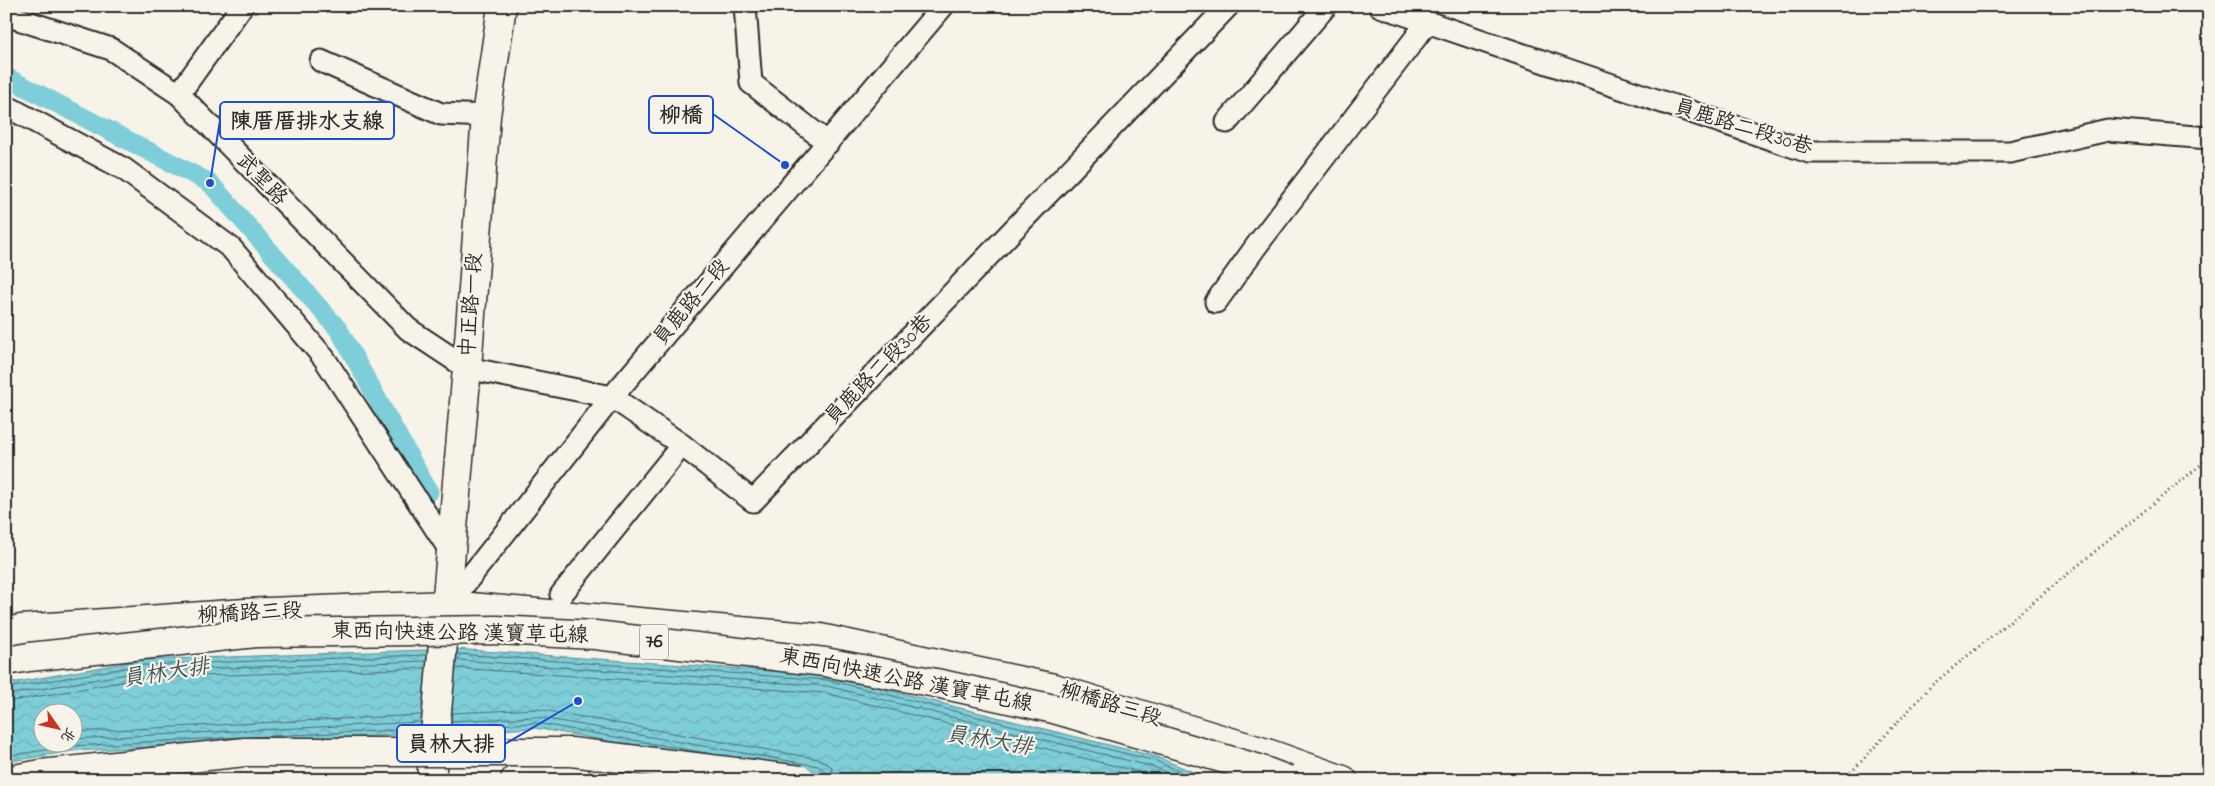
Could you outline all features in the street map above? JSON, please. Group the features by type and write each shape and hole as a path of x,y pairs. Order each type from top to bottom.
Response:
{"main road":[{"name":"中正路一段","path":"431,780 448,605 486,116 502,6"},
{"name":"柳橋路三段","path":"6,632 21,629 245,613 448,605 820,638 1054,688 1270,754 1343,780"},
{"name":"東西向快速公路 漢寶草屯線","path":"6,661 256,632 497,630 595,635 825,662 941,684 1054,709 1259,769 1288,780"},
{"path":"9,780 41,774 245,752 372,750 571,752 801,780"},
{"path":"516,780 578,780"}],"street":[{"path":"179,94 242,6"},
{"path":"745,6 751,83 828,143"},
{"name":"員鹿路二段","path":"448,605 612,396 942,6"},
{"name":"員鹿路二段30巷","path":"467,368 612,396 682,445 753,501 1228,6"},
{"path":"1227,122 1326,6"},
{"name":"員鹿路二段30巷","path":"1380,6 1809,152 2010,152 2108,130 2209,138"},
{"name":"武聖路","path":"6,15 111,49 179,94 408,329 467,368"},
{"path":"1216,302 1257,244 1427,23"},
{"path":"321,61 441,114 486,116"},
{"path":"6,106 124,168 231,248 324,358 451,552"},
{"path":"561,595 682,445"}],"path":[{"path":"1844,780 1932,685 2209,458"}],"water":[{"path":"454,649 828,675 1157,757 1213,780 829,780 535,728 82,751 82,704 32,704 32,754 54,754 6,762 6,684 142,660"}],"waterway":[{"path":"6,77 210,183 339,330 429,492"}],"place":[{"name":"柳橋","path":"785,165"},
{"name":"陳厝厝排水支線","path":"210,183"},
{"name":"員林大排","path":"578,701"}]}
